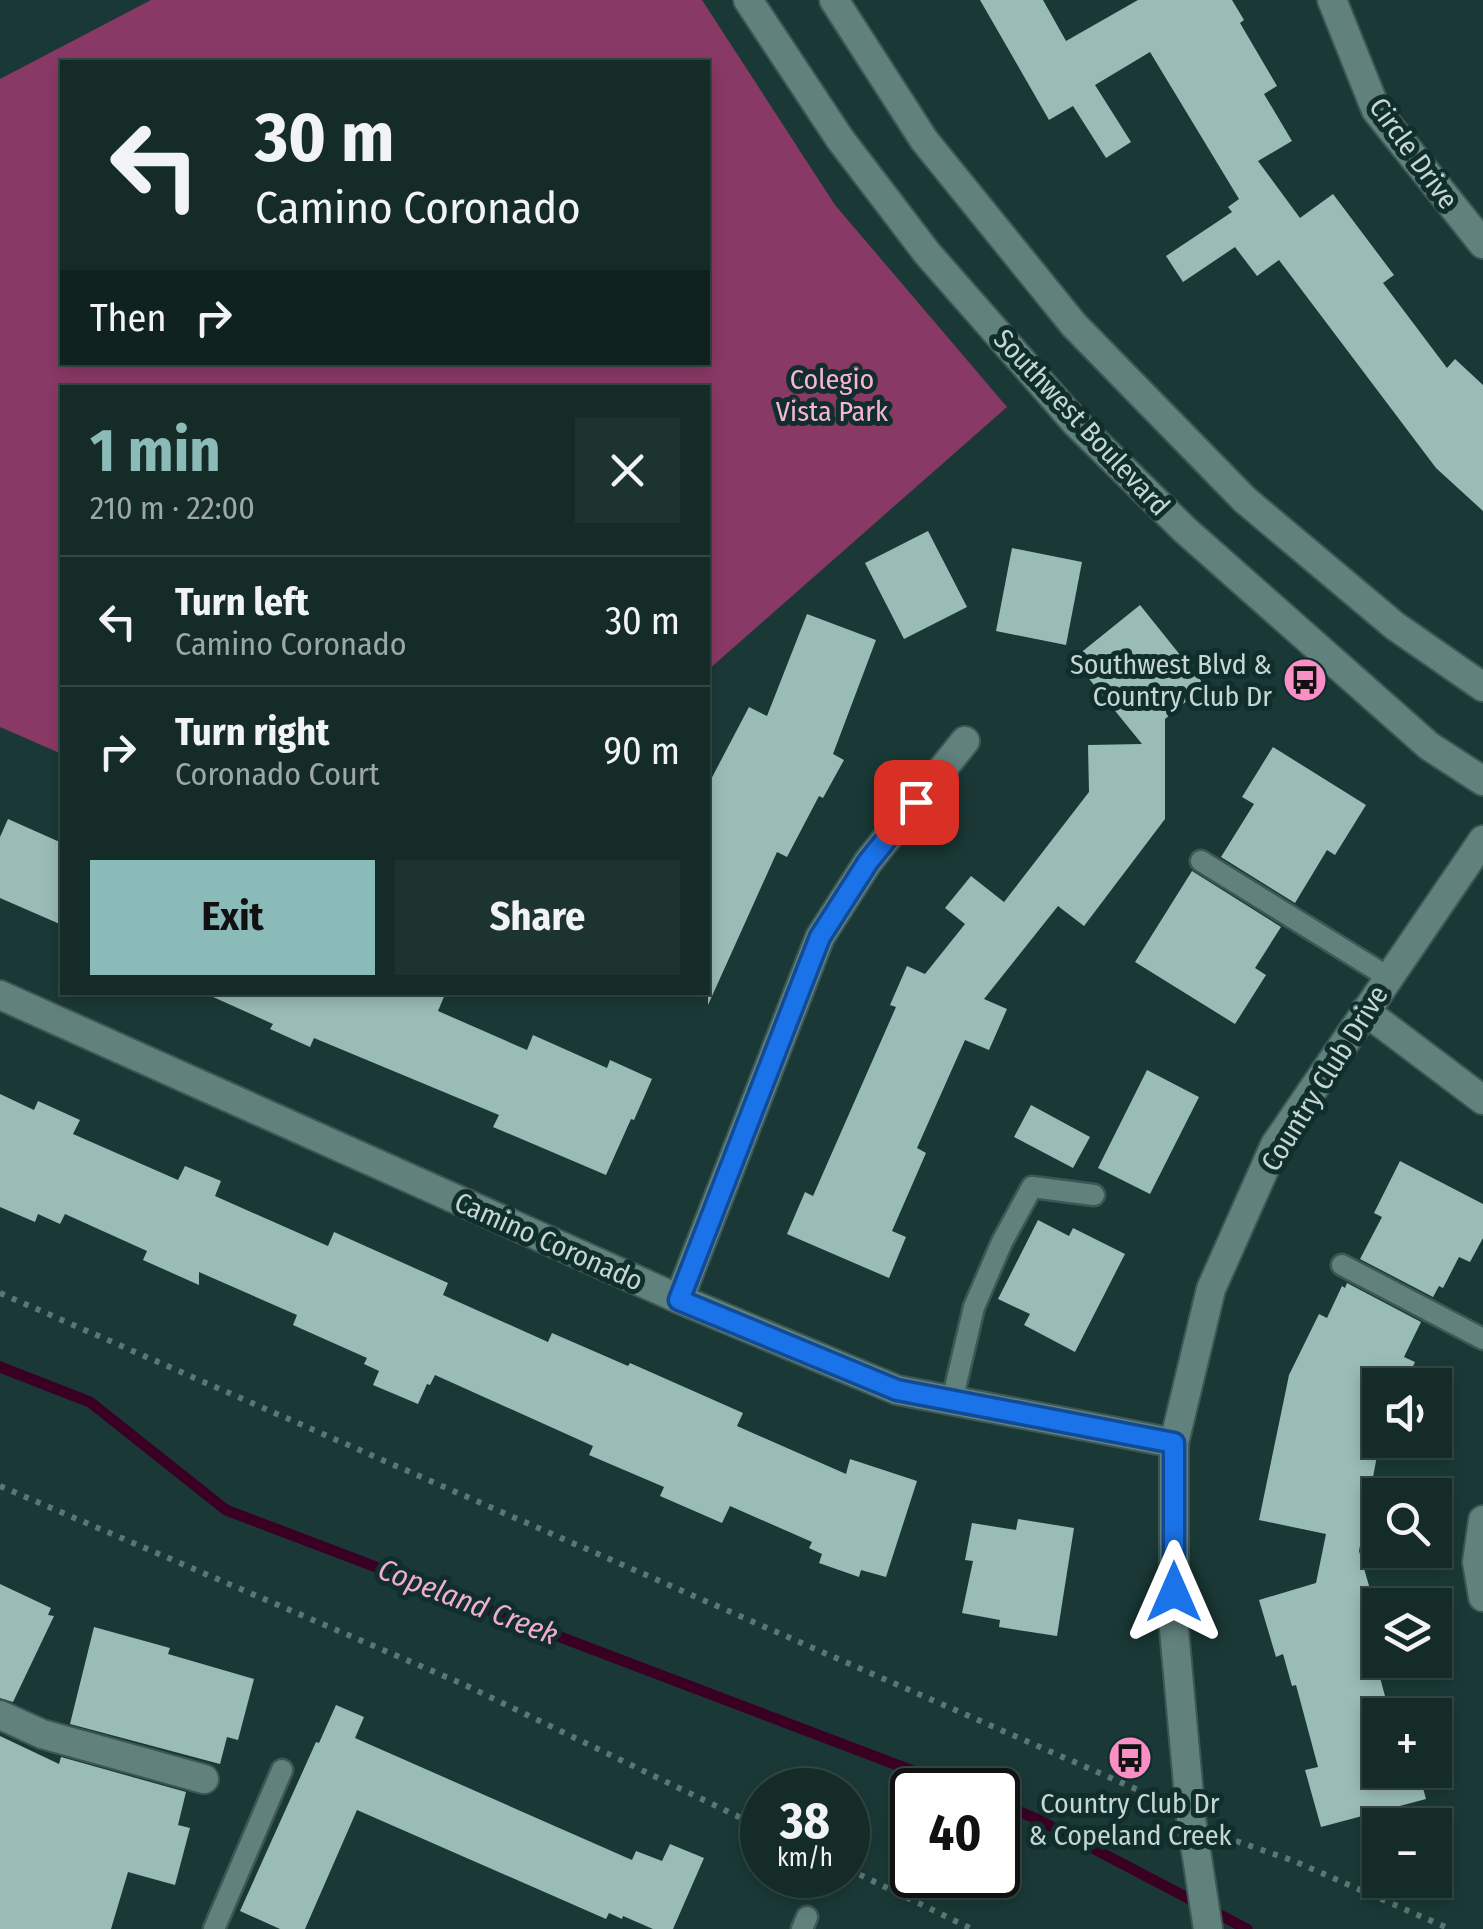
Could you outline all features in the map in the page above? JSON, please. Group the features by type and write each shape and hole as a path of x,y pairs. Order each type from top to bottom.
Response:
{"street":[{"name":"Southwest Boulevard","path":"748,0 840,139 926,253 1076,423 1184,530 1429,746 1483,781"},
{"path":"834,0 924,140 1074,326 1245,500 1395,626 1483,687"},
{"name":"Circle Drive","path":"1332,0 1376,110 1483,244"},
{"path":"679,1300 820,937 868,862 965,741"},
{"name":"Country Club Drive","path":"1208,1929 1190,1818 1174,1629 1174,1443 1211,1290 1275,1145 1483,840"},
{"name":"Camino Coronado","path":"0,994 679,1300 897,1390 1174,1443"},
{"path":"1364,1012 1483,1100"},
{"path":"1483,1520 1477,1562 1483,1597"},
{"path":"0,1715 42,1734 204,1779"}],"lane":[{"path":"1201,861 1388,977"},
{"path":"952,1401 974,1307 1002,1242 1032,1187 1094,1195"},
{"path":"1342,1264 1483,1339"},
{"path":"214,1929 282,1770"}],"path":[{"path":"0,1293 1143,1792"},
{"path":"0,1486 465,1685 740,1817"},
{"path":"1236,1841 1294,1861 1450,1929"},
{"path":"870,1880 972,1929"}],"green space":[{"name":"Colegio Vista Park","path":"151,0 702,0 835,205 1007,407 710,668 710,385 60,385 60,753 0,727 0,79"}],"building":[{"path":"980,0 1043,0 1066,41 1138,0 1232,0 1244,20 1240,23 1277,86 1264,94 1292,141 1258,161 1300,218 1333,194 1394,275 1383,283 1447,368 1455,359 1483,385 1483,511 1436,468 1279,260 1257,276 1235,247 1183,282 1166,256 1232,212 1228,207 1239,199 1150,52 1095,85 1131,142 1106,158 1073,106 1049,120"},
{"path":"928,531 967,607 904,639 865,563"},
{"path":"1012,548 1082,562 1066,645 996,631"},
{"path":"1140,605 1205,686 1165,719 1165,819 1084,926 1058,906 984,999 1007,1009 989,1050 965,1040 917,1148 926,1153 892,1231 906,1237 889,1278 787,1234 805,1192 813,1196 896,1007 890,1005 907,966 925,974 965,924 945,908 971,876 1004,902 1089,792 1088,745 1142,744 1073,659"},
{"path":"807,614 876,640 833,754 844,760 823,798 819,796 787,857 777,852 708,1005 710,781 749,707 767,716"},
{"path":"1273,747 1366,805 1335,855 1327,850 1295,903 1221,857 1254,804 1242,797"},
{"path":"8,819 60,842 60,924 0,898 0,837"},
{"path":"1192,871 1281,927 1255,968 1266,975 1235,1024 1135,962"},
{"path":"209,995 445,995 438,1011 527,1050 533,1035 607,1068 610,1060 652,1079 606,1175 493,1127 499,1115 314,1038 310,1047 270,1029 273,1024"},
{"path":"1147,1070 1199,1097 1150,1194 1098,1168"},
{"path":"0,1094 34,1110 38,1101 80,1120 73,1134 178,1180 185,1166 221,1181 215,1196 328,1246 334,1232 448,1283 443,1295 548,1342 552,1333 743,1413 737,1426 846,1474 850,1459 917,1481 886,1577 861,1570 859,1577 819,1563 822,1554 809,1548 812,1542 730,1506 722,1523 660,1496 664,1487 589,1455 593,1446 435,1375 418,1404 373,1385 379,1371 364,1364 367,1358 293,1325 297,1315 199,1272 199,1285 143,1260 147,1251 65,1214 60,1224 38,1214 35,1222 0,1207"},
{"path":"1031,1105 1090,1137 1073,1168 1014,1137"},
{"path":"1400,1161 1483,1204 1483,1238 1470,1262 1459,1257 1443,1288 1439,1286 1433,1297 1360,1259 1382,1217 1374,1213"},
{"path":"1038,1220 1069,1236 1073,1228 1125,1254 1075,1352 1024,1325 1030,1314 998,1299"},
{"path":"1347,1283 1421,1322 1404,1357 1415,1362 1412,1368 1362,1368 1362,1458 1377,1458 1373,1478 1362,1478 1359,1551 1370,1588 1362,1588 1362,1678 1380,1678 1386,1698 1362,1698 1362,1788 1423,1788 1426,1799 1392,1808 1362,1808 1362,1816 1321,1827 1305,1770 1318,1767 1296,1685 1292,1686 1283,1654 1276,1657 1259,1600 1316,1583 1326,1534 1259,1520 1289,1375 1319,1314 1327,1318 1342,1286 1345,1288"},
{"path":"1018,1519 1074,1528 1057,1636 999,1627 1000,1620 962,1613 973,1561 965,1560 972,1523 1016,1530"},
{"path":"0,1584 51,1608 48,1615 54,1616 13,1702 0,1698"},
{"path":"94,1627 170,1648 168,1654 254,1679 238,1740 227,1737 220,1764 70,1724"},
{"path":"336,1705 364,1717 355,1738 632,1860 636,1851 662,1861 670,1844 704,1858 673,1929 653,1929 609,1913 606,1919 357,1810 305,1929 280,1929 240,1911"},
{"path":"0,1736 59,1764 61,1757 186,1792 178,1825 190,1828 175,1885 128,1872 111,1929 0,1929"}],"waterway":[{"name":"Copeland Creek","path":"0,1367 90,1402 226,1510 905,1768"},
{"name":"Copeland Creek","path":"1020,1812 1247,1929"}],"place":[{"name":"Southwest Blvd & Country Club Dr","path":"1305,680"},
{"name":"Country Club Dr & Copeland Creek","path":"1130,1758"}],"route":[{"path":"916,802 868,862 820,937 679,1300 897,1390 1174,1443 1174,1592"}]}
